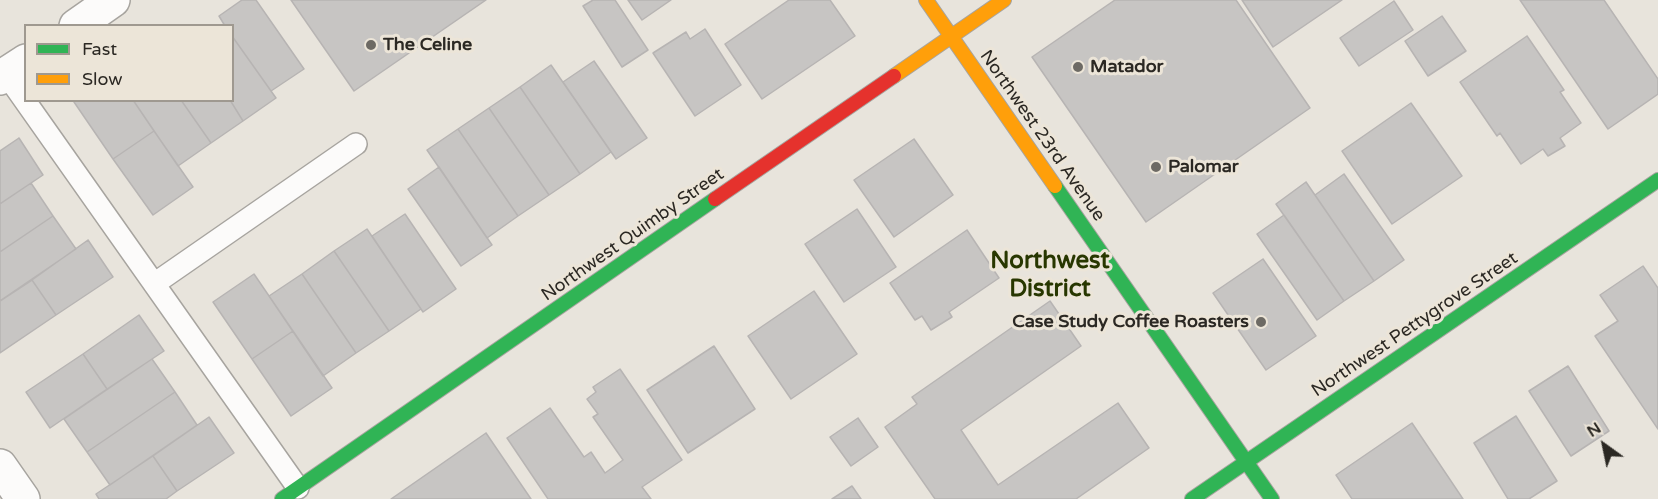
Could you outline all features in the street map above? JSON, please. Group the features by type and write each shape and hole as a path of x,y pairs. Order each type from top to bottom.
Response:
{"street":[{"path":"79,24 113,0"},
{"name":"Northwest 23rd Avenue","path":"926,0 1272,499"},
{"name":"Northwest Quimby Street","path":"290,494 1004,0"},
{"name":"Northwest Pettygrove Street","path":"1192,499 1658,180"},
{"path":"0,466 23,499"}],"lane":[{"path":"11,71 24,90"},
{"path":"32,102 154,284 290,494"},
{"path":"154,284 356,144"}],"building":[{"path":"242,0 256,0 304,69 271,91 234,39 234,24 224,24 219,16"},
{"name":"The Celine","path":"291,0 486,0 354,91"},
{"path":"593,0 615,0 648,50 622,67 583,6"},
{"path":"628,0 671,0 642,20"},
{"path":"789,0 830,0 855,36 762,99 725,44"},
{"path":"1115,0 1236,0 1310,108 1146,222 1032,57"},
{"path":"1242,0 1342,0 1273,47"},
{"path":"1520,0 1604,0 1658,79 1658,94 1608,129"},
{"path":"1394,1 1413,30 1359,66 1340,38"},
{"path":"1442,16 1466,51 1428,76 1405,41"},
{"path":"705,29 741,85 695,116 653,53 686,32 690,39"},
{"path":"1527,36 1564,90 1560,92 1581,123 1560,138 1565,146 1548,156 1543,149 1521,164 1500,133 1497,136 1460,82"},
{"path":"234,39 276,98 243,121 231,102 234,102"},
{"path":"594,61 647,138 616,159 563,82"},
{"path":"551,65 611,152 580,174 520,87"},
{"path":"520,87 580,174 549,195 489,108"},
{"path":"74,102 134,102 154,131 113,159"},
{"path":"134,102 182,102 211,143 178,166"},
{"path":"182,102 231,102 243,121 211,143"},
{"path":"1411,103 1462,176 1392,224 1342,151"},
{"path":"489,108 549,195 518,216 458,129"},
{"path":"458,129 518,216 487,238 427,150"},
{"path":"154,131 193,187 153,215 113,159"},
{"path":"19,138 43,175 0,204 0,151"},
{"path":"914,139 953,195 894,237 854,180"},
{"path":"439,167 492,245 461,266 408,189"},
{"path":"1344,174 1404,260 1374,281 1315,195"},
{"path":"1306,182 1374,281 1344,301 1276,204"},
{"path":"31,183 53,216 0,252 0,204"},
{"path":"857,209 896,267 844,302 805,244"},
{"path":"405,214 456,289 423,312 372,236"},
{"path":"1284,215 1344,301 1317,320 1257,234"},
{"path":"53,216 76,249 0,301 0,252"},
{"path":"367,229 421,309 389,331 334,251"},
{"path":"967,230 999,278 949,312 952,317 931,330 922,316 915,320 890,283"},
{"path":"88,240 113,277 56,315 32,280"},
{"path":"334,251 389,331 356,353 302,274"},
{"path":"1263,259 1316,336 1266,370 1213,293"},
{"path":"1643,266 1658,288 1658,429 1595,336 1618,321 1600,295"},
{"path":"254,274 293,331 252,359 213,302"},
{"path":"302,274 356,353 323,376 269,296"},
{"path":"32,280 56,315 0,353 0,301"},
{"path":"814,291 857,354 791,399 748,336"},
{"path":"1050,301 1081,346 961,430 998,485 1118,403 1149,448 1076,499 935,499 885,427 917,404 912,397"},
{"path":"139,315 164,351 107,389 83,354"},
{"path":"293,331 332,388 291,416 252,359"},
{"path":"714,346 755,409 688,453 647,390"},
{"path":"83,354 107,389 50,428 26,392"},
{"path":"152,359 175,392 87,452 64,419"},
{"path":"1568,366 1609,431 1571,456 1529,391"},
{"path":"620,369 682,460 642,487 651,499 548,499 507,438 550,408 584,457 591,452 605,473 623,460 593,417 598,414 587,399 596,392 593,387"},
{"path":"175,392 197,425 110,485 87,452"},
{"path":"1516,416 1557,481 1529,499 1508,499 1474,443"},
{"path":"209,417 234,453 177,491 153,456"},
{"path":"858,418 878,447 851,466 830,437"},
{"path":"1412,423 1463,499 1352,499 1336,475"},
{"path":"486,433 531,499 391,499"},
{"path":"153,456 177,491 166,499 99,499 96,494"},
{"path":"852,486 861,499 832,499"}],"traffic: fast":[{"path":"1192,499 1658,180"},
{"path":"1055,186 1272,499"},
{"path":"282,499 715,199"}],"traffic: slow":[{"path":"926,0 1055,186"},
{"path":"894,76 1004,0"}],"traffic: jam":[{"path":"715,199 894,76"}],"place":[{"name":"The Celine","path":"371,45"},
{"name":"Matador","path":"1078,67"},
{"name":"Palomar","path":"1156,167"},
{"name":"Case Study Coffee Roasters","path":"1261,322"}],"district":[{"name":"Northwest District","path":"1050,276"}]}
